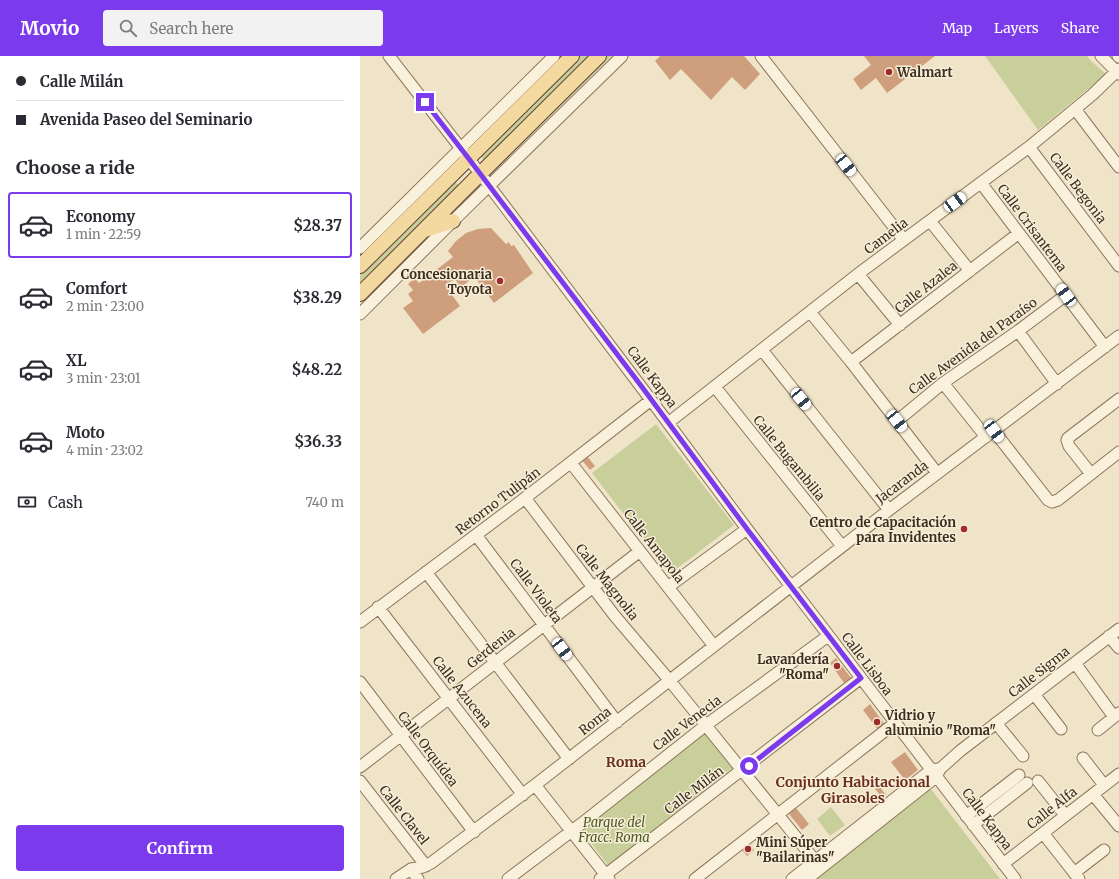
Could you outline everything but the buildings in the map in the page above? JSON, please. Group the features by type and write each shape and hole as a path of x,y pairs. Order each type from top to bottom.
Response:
{"main road":[{"path":"360,266 465,153 572,56"},
{"path":"360,294 599,56"},
{"path":"423,230 453,221"}],"street":[{"name":"Calle Kappa","path":"388,56 465,153 790,586"},
{"path":"360,248 465,153 554,56"},
{"path":"360,314 622,56"},
{"path":"761,56 904,240"},
{"path":"1106,58 1118,71"},
{"name":"Camelia","path":"668,423 858,274 1029,147 1118,71"},
{"path":"1075,109 1119,167"},
{"name":"Calle Begonia","path":"1029,147 1119,266"},
{"name":"Calle Crisantema","path":"981,183 1105,346"},
{"path":"930,221 970,271"},
{"name":"Calle Azalea","path":"851,362 1019,233"},
{"path":"858,274 900,325"},
{"name":"Calle Avenida del Paraíso","path":"897,421 929,393 1018,331 1066,295"},
{"path":"810,312 851,362 937,473"},
{"path":"1018,331 1057,384"},
{"name":"Jacaranda","path":"790,586 1119,336"},
{"path":"762,350 889,510"},
{"path":"943,383 1049,502 1055,502 1058,500 1119,452"},
{"name":"Calle Bugambilia","path":"715,387 842,546"},
{"path":"1091,474 1068,446 1067,440 1119,399"},
{"name":"Retorno Tulipán","path":"360,622 571,463 651,400"},
{"name":"Calle Amapola","path":"571,463 714,646"},
{"name":"Calle Magnolia","path":"525,498 636,642 670,681 819,864"},
{"path":"668,587 747,529"},
{"name":"Calle Violeta","path":"476,535 617,722"},
{"name":"Gerdenia","path":"360,767 640,551"},
{"path":"426,572 569,759"},
{"name":"Calle Lisboa","path":"790,586 895,724 936,772"},
{"name":"Roma","path":"411,869 426,866 474,832 670,681 790,586"},
{"name":"Calle Azucena","path":"378,607 523,795"},
{"path":"1116,633 1119,648"},
{"name":"Calle Sigma","path":"819,864 996,723 1075,662 1116,633"},
{"name":"Calle Venecia","path":"508,879 706,725 828,636"},
{"path":"1075,662 1117,715 1098,730"},
{"name":"Calle Milán","path":"605,878 861,678"},
{"name":"Calle Orquídea","path":"360,682 474,832"},
{"path":"1034,694 1061,729"},
{"path":"996,723 1023,756"},
{"path":"695,879 895,724"},
{"path":"1083,758 1104,785"},
{"name":"Calle Kappa","path":"936,772 1015,879"},
{"name":"Calle Alfa","path":"1005,866 1046,837 1104,785 1119,774"},
{"path":"970,820 1028,780 1065,815"},
{"name":"Calle Clavel","path":"360,781 426,866"},
{"name":"Calle Alfa","path":"1005,866 1065,815 1096,798 1119,781"},
{"path":"535,785 605,878"},
{"path":"1096,798 1119,826"},
{"path":"1046,837 1076,876 1104,850"},
{"path":"792,879 819,864"},
{"path":"807,879 819,864"},
{"path":"396,879 411,869 418,879"}],"green space":[{"path":"574,56 592,56 485,160 483,160 481,156"},
{"path":"603,56 612,56 495,169"},
{"path":"985,56 1087,56 1106,74 1038,130"},
{"path":"453,179 459,186 426,217 390,258 360,288 360,271"},
{"path":"656,424 734,525 670,574 592,473"},
{"name":"Parque del Fracc. Roma","path":"706,729 735,766 608,865 579,827"},
{"path":"931,789 1000,879 813,879"},
{"path":"831,807 845,825 830,836 817,819"}],"place":[{"name":"Walmart","path":"889,72"},
{"name":"Concesionaria Toyota","path":"500,281"},
{"name":"Centro de Capacitación para Invidentes","path":"964,529"},
{"name":"Lavandería \"Roma\"","path":"837,666"},
{"name":"Vidrio y aluminio \"Roma\"","path":"877,722"},
{"name":"Mini Súper \"Bailarinas\"","path":"748,849"}],"district":[{"name":"Roma","path":"626,762"},
{"name":"Conjunto Habitacional Girasoles","path":"853,790"}],"route":[{"path":"425,102 861,678 749,766"}]}
